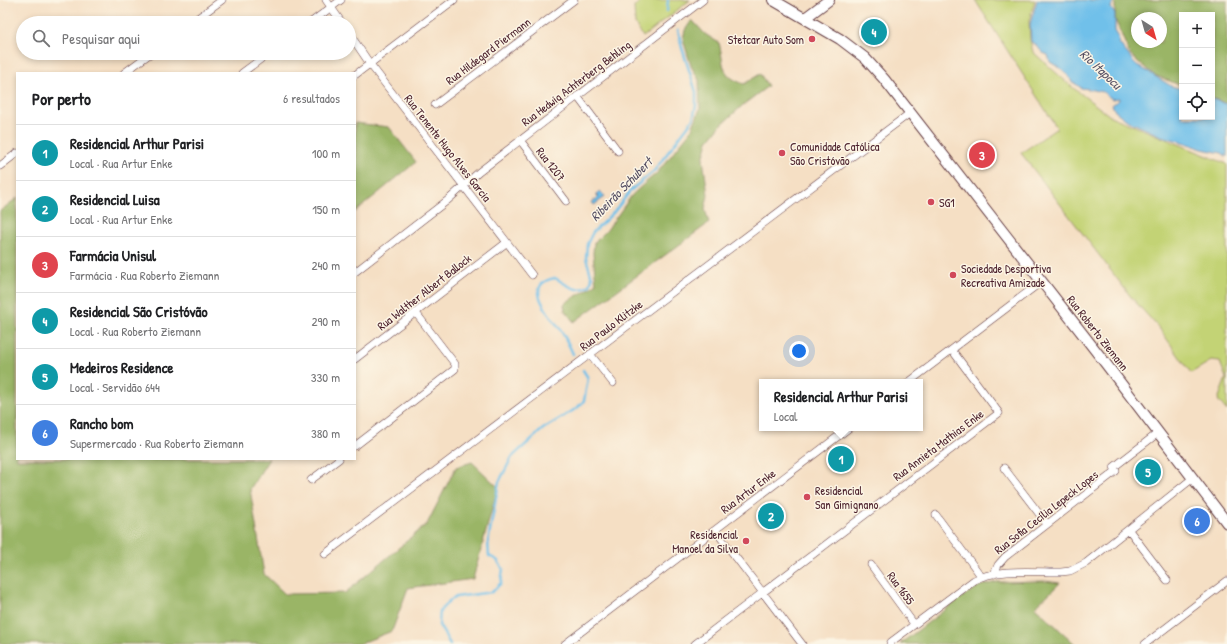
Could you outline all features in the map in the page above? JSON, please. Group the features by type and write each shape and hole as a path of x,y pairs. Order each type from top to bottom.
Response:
{"main road":[{"name":"Rua Roberto Ziemann","path":"774,0 840,39 865,58 893,89 1227,523"},
{"path":"805,18 829,0"}],"street":[{"path":"200,16 222,0"},
{"path":"326,0 338,16"},
{"path":"320,16 341,0"},
{"path":"356,74 454,0"},
{"name":"Rua Hildegard Piermann","path":"435,105 574,0"},
{"name":"Rua Hedwig Achterberg Behling","path":"356,271 420,223 452,197 479,172 703,0"},
{"name":"Rua Tenente Hugo Alves Garcia","path":"356,43 370,64 532,275"},
{"path":"125,72 142,60"},
{"path":"243,72 260,60"},
{"path":"577,96 618,151"},
{"name":"Rua Paulo Klitzke","path":"325,554 910,113"},
{"name":"Rua 1207","path":"520,140 566,201"},
{"path":"0,166 16,154"},
{"name":"Rua Walther Albert Ballock","path":"356,358 506,243"},
{"path":"913,379 1041,282"},
{"path":"356,445 454,369 455,364 416,313"},
{"name":"Rua Annieta Mathias Enke","path":"695,644 999,413 952,350"},
{"path":"590,354 613,383"},
{"name":"Rua Artur Enke","path":"565,644 845,431"},
{"name":"Rua Sofia Cecília Lepeck Lopes","path":"994,574 998,565 1005,557 1116,471 1114,467 1158,433"},
{"path":"312,480 338,460"},
{"path":"1004,468 1047,524"},
{"path":"890,643 981,576 994,574 1070,571 1086,563 1193,478"},
{"path":"936,514 981,576"},
{"path":"715,530 802,644"},
{"path":"1129,530 1167,580"},
{"name":"Rua 1655","path":"871,565 914,624"},
{"path":"1145,644 1227,581"}],"green space":[{"path":"643,0 690,0 643,37 635,24 634,7"},
{"path":"975,0 1035,0 1029,21 1030,40 1033,52 1072,87 1110,116 1227,164 1227,411 1218,400 1226,378 1220,362 1211,361 1191,373 1159,328 1131,297 1021,153 1057,128"},
{"path":"1115,0 1227,0 1227,104 1215,99 1215,12 1179,12 1179,85 1154,75 1130,55 1115,19"},
{"path":"692,20 705,34 719,43 724,68 730,77 744,84 760,74 768,86 743,105 720,126 708,141 703,159 708,195 705,209 709,223 574,322 565,311 564,304 596,284 593,253 594,243 607,230 632,195 657,173 691,131 700,109 699,80 691,66 683,39 685,30"},
{"path":"356,123 389,127 416,162 356,211"},
{"path":"16,199 16,460 268,460 250,489 264,574 285,594 345,593 427,524 456,467 472,462 498,487 473,579 408,588 392,631 359,644 0,644 0,211"},
{"path":"1045,581 1060,583 1035,607 1075,644 900,644 959,599 979,586 997,582"}],"water":[{"name":"Rio Itapocu","path":"1037,0 1114,0 1111,8 1115,14 1115,31 1118,36 1119,43 1137,65 1171,86 1179,88 1179,120 1215,120 1215,100 1227,104 1227,157 1222,153 1202,149 1161,136 1128,121 1115,111 1112,105 1119,100 1119,98 1112,99 1103,92 1081,88 1072,83 1070,78 1063,70 1050,62 1048,55 1043,53 1035,44 1031,42 1030,24"},
{"path":"600,191 605,197 594,205 592,202 599,197 596,194"}],"waterway":[{"name":"Ribeirão Schubert","path":"667,11 668,0"},
{"name":"Ribeirão Schubert","path":"573,354 562,332 541,300 539,293 540,287 545,281 555,278 576,289 585,288 590,285 592,278 586,258 587,244 593,232 614,212 631,190 654,171 693,119 696,105 696,92 678,30"},
{"name":"Ribeirão Schubert","path":"450,644 439,625 440,611 449,601 456,597 492,592 501,583 503,569 497,560 489,556 488,542 499,482 512,457 543,429 577,408 584,401 588,378 583,370"}],"place":[{"name":"Residencial São Cristóvão","path":"874,32"},
{"name":"Stetcar Auto Som","path":"812,39"},
{"name":"Comunidade Católica São Cristóvão","path":"782,153"},
{"name":"Farmácia Unisul","path":"982,155"},
{"name":"SG1","path":"931,202"},
{"name":"Sociedade Desportiva Recreativa Amizade","path":"953,275"},
{"name":"Residencial Arthur Parisi","path":"841,459"},
{"name":"Medeiros Residence","path":"1148,472"},
{"name":"Residencial San Gimignano","path":"807,497"},
{"name":"Residencial Luisa","path":"771,516"},
{"name":"Rancho bom","path":"1197,521"},
{"name":"Residencial Manoel da Silva","path":"746,541"}]}
